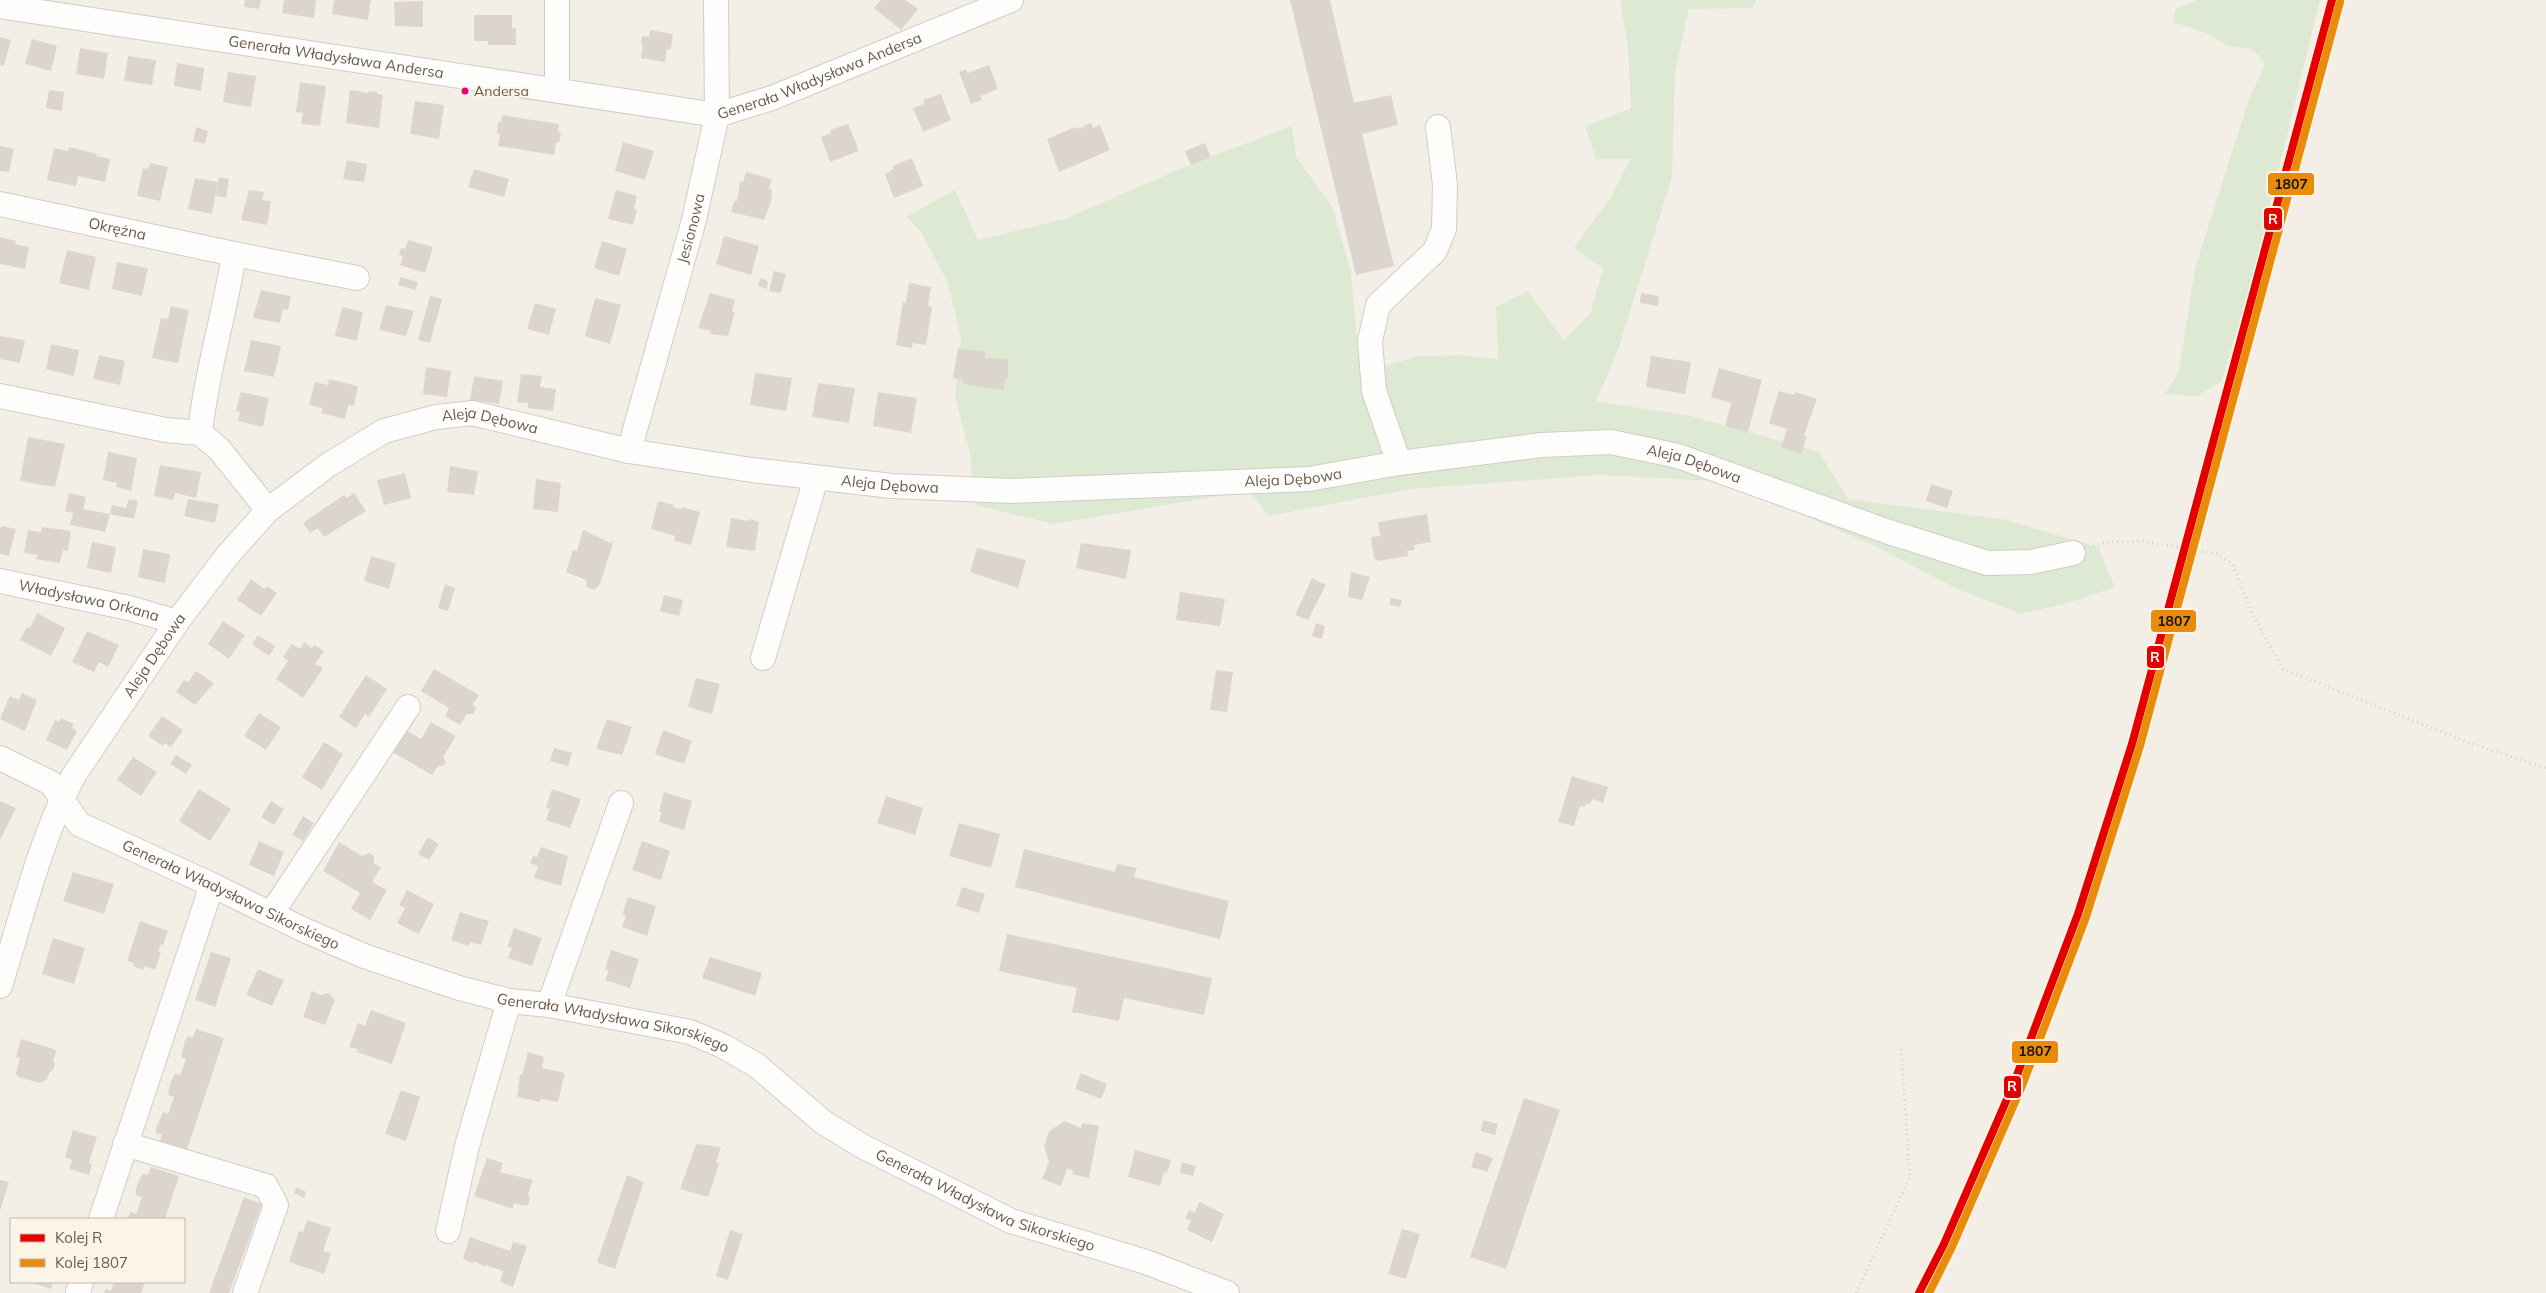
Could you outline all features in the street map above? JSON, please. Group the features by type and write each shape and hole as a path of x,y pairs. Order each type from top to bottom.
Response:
{"street":[{"path":"557,0 557,90"},
{"name":"Jesionowa","path":"629,451 694,220 717,114 716,0"},
{"name":"Generała Władysława Andersa","path":"0,6 717,114 772,98 1011,0"},
{"path":"1399,463 1374,391 1370,341 1378,305 1435,251 1444,229 1445,185 1438,127"},
{"name":"Okrężna","path":"0,204 357,278"},
{"path":"200,433 203,403 217,348 234,254"},
{"path":"0,396 166,430 200,433 219,449 268,510"},
{"name":"Aleja Dębowa","path":"0,986 62,799 74,775 177,622 227,556 268,510 328,465 384,432 436,417 472,413 629,451 816,478 892,486 1012,491 1309,479 1399,463 1542,444 1611,442 1678,456 1886,531 1988,562 2031,562 2073,552"},
{"path":"763,658 816,478"},
{"name":"Władysława Orkana","path":"0,581 137,610 177,622"},
{"path":"271,914 408,707"},
{"name":"Generała Władysława Sikorskiego","path":"0,758 51,783 79,824 364,956 459,988 509,1001 549,1006 690,1032 723,1046 756,1065 823,1122 862,1146 1010,1221 1146,1262 1227,1293"},
{"path":"549,1006 621,803"},
{"path":"101,1218 212,885"},
{"path":"448,1231 467,1146 509,1001"},
{"path":"125,1144 266,1186 276,1205 245,1293"}],"path":[{"path":"2073,552 2104,542 2142,541 2217,554 2232,564 2255,619 2283,669 2467,742 2546,768"},
{"path":"1856,1293 1910,1177 1901,1049"}],"green space":[{"path":"1620,0 1756,0 1753,8 1689,9 1675,72 1672,177 1617,353 1596,401 1690,416 1819,452 1848,499 2007,520 2098,547 2115,587 2068,603 2021,614 1957,589 1875,546 1784,507 1714,481 1601,475 1410,489 1269,516 1249,491 1054,524 975,505 970,453 955,397 961,338 947,281 921,232 906,217 955,190 978,240 1065,219 1189,165 1292,126 1296,157 1332,206 1351,272 1360,373 1420,356 1459,355 1498,359 1496,307 1528,291 1564,341 1591,312 1603,268 1574,248 1611,197 1630,159 1596,159 1585,126 1631,108 1628,47"},
{"path":"2197,0 2320,0 2253,275 2222,381 2197,396 2165,394 2179,371 2195,268 2247,105 2265,63 2252,49 2227,46 2207,33 2172,22 2176,9"}],"building":[{"path":"245,0 261,0 259,9 244,7"},
{"path":"284,0 316,0 314,18 282,13"},
{"path":"334,0 371,0 368,20 332,14"},
{"path":"881,0 905,0 918,9 901,30 874,8"},
{"path":"1290,0 1330,0 1354,103 1391,95 1398,125 1362,134 1394,266 1356,275"},
{"path":"423,1 423,27 395,26 394,2"},
{"path":"474,15 512,15 512,29 516,28 516,45 488,45 488,41 474,41"},
{"path":"650,30 673,34 671,49 667,49 665,62 641,58 642,36 649,37"},
{"path":"0,37 11,40 4,66 0,65"},
{"path":"32,39 57,46 51,71 25,64"},
{"path":"80,48 108,53 104,79 76,74"},
{"path":"128,56 156,60 152,85 124,81"},
{"path":"177,63 204,68 201,91 174,86"},
{"path":"989,65 998,89 980,96 982,100 971,104 959,72 966,69 968,73"},
{"path":"228,72 256,76 251,107 223,102"},
{"path":"300,82 326,86 320,126 301,124 303,113 296,112"},
{"path":"49,90 64,92 62,111 46,108"},
{"path":"350,90 368,93 369,91 377,92 383,95 379,128 346,123"},
{"path":"941,94 951,120 923,132 913,108 924,104 923,100"},
{"path":"415,101 444,105 439,139 410,134"},
{"path":"502,115 559,124 558,132 561,132 559,143 556,143 554,155 498,146 500,134 497,134 498,122 501,122"},
{"path":"1091,123 1093,128 1100,125 1110,150 1059,172 1047,139 1075,127 1076,129 1083,127 1084,132 1084,126"},
{"path":"848,124 859,151 830,162 821,137 831,133 830,130"},
{"path":"196,127 208,131 205,144 193,141"},
{"path":"623,142 654,151 645,180 615,171"},
{"path":"1205,143 1211,157 1191,165 1185,151"},
{"path":"0,146 14,149 9,172 0,171"},
{"path":"69,147 110,159 105,182 78,176 76,186 47,180 54,148 68,151"},
{"path":"912,158 923,186 894,198 885,174 894,169 893,166"},
{"path":"347,160 367,164 364,182 343,179"},
{"path":"150,163 168,167 160,201 137,196 143,168 148,169"},
{"path":"474,169 509,179 504,197 468,187"},
{"path":"746,172 772,179 769,189 772,190 771,202 764,220 731,212 734,201 737,201 740,181 743,182"},
{"path":"219,177 229,179 226,198 216,196"},
{"path":"195,178 218,182 212,214 188,209"},
{"path":"249,190 264,192 262,200 271,201 267,225 241,220"},
{"path":"616,190 637,196 634,209 637,210 633,225 608,219"},
{"path":"724,236 759,246 751,275 716,264"},
{"path":"0,237 16,241 15,244 29,247 25,269 0,264"},
{"path":"408,240 433,247 425,273 400,265 403,256 399,255 401,248 405,249"},
{"path":"602,241 627,249 619,276 594,268"},
{"path":"67,250 96,257 89,290 59,283"},
{"path":"117,262 148,268 142,296 112,289"},
{"path":"774,271 786,274 781,293 769,291"},
{"path":"401,277 418,282 415,290 398,285"},
{"path":"760,278 768,281 767,289 758,286"},
{"path":"909,283 931,287 928,306 932,307 926,345 913,343 912,348 896,345 903,302 906,303"},
{"path":"261,290 291,296 288,310 283,309 280,323 253,318"},
{"path":"710,293 735,300 732,311 735,312 728,336 710,334 711,331 698,328"},
{"path":"1641,293 1659,296 1658,306 1640,303"},
{"path":"430,296 442,299 430,343 418,340"},
{"path":"595,298 621,305 610,344 585,336"},
{"path":"535,303 556,309 549,335 527,329"},
{"path":"386,305 414,311 406,336 379,330"},
{"path":"171,306 189,310 178,363 152,358 161,318 168,319"},
{"path":"342,307 363,312 357,341 335,336"},
{"path":"0,336 25,340 20,363 0,359"},
{"path":"251,340 281,346 274,377 244,371"},
{"path":"51,344 79,350 74,376 46,369"},
{"path":"958,348 986,352 985,358 1008,359 1008,379 1005,379 1004,390 963,384 963,380 953,378"},
{"path":"99,355 125,361 120,385 93,379"},
{"path":"1651,356 1691,362 1685,394 1646,387"},
{"path":"426,367 451,371 447,397 423,394"},
{"path":"1719,368 1762,380 1748,432 1725,426 1731,403 1711,397"},
{"path":"755,373 792,378 786,411 750,405"},
{"path":"521,374 542,376 540,387 556,389 553,411 528,408 528,403 517,402"},
{"path":"474,376 503,381 499,404 470,400"},
{"path":"329,379 358,386 354,406 348,405 345,419 321,413 323,408 309,405 315,382 328,385"},
{"path":"818,383 855,388 849,423 812,417"},
{"path":"1779,391 1794,395 1796,392 1817,399 1804,435 1807,436 1801,454 1781,447 1787,429 1769,423"},
{"path":"241,392 269,398 263,427 238,421 240,412 236,411"},
{"path":"878,392 917,398 911,433 873,426"},
{"path":"28,437 65,444 55,487 20,481"},
{"path":"108,452 137,458 131,491 116,487 117,483 103,480"},
{"path":"160,465 201,472 196,498 175,493 173,500 154,496"},
{"path":"450,466 478,471 474,495 447,492"},
{"path":"405,473 411,498 384,505 377,480"},
{"path":"536,479 561,483 558,512 533,509"},
{"path":"1931,484 1953,491 1947,508 1926,501"},
{"path":"69,493 86,497 83,509 110,514 105,532 70,525 73,513 65,511"},
{"path":"354,493 366,511 324,537 318,528 310,533 303,523 344,495 347,498"},
{"path":"129,499 138,501 134,519 110,514 112,505 126,508"},
{"path":"188,499 219,504 215,523 184,516"},
{"path":"658,501 674,505 673,507 682,509 682,507 700,512 691,545 674,541 675,536 651,529"},
{"path":"1427,514 1431,542 1414,545 1415,550 1407,551 1408,556 1378,561 1374,558 1371,537 1380,536 1378,522"},
{"path":"731,518 748,521 751,519 759,522 755,551 726,547"},
{"path":"2,526 16,529 9,556 0,554 0,529"},
{"path":"42,527 71,531 68,551 63,550 60,563 36,559 38,555 24,553 28,530 41,532"},
{"path":"583,530 611,543 614,540 600,584 595,590 587,587 586,580 566,572 573,550 577,551"},
{"path":"92,542 116,547 111,573 87,568"},
{"path":"1081,543 1131,550 1126,579 1076,568"},
{"path":"977,548 1026,560 1018,588 970,572"},
{"path":"143,549 170,554 165,583 138,577"},
{"path":"371,556 396,563 389,589 364,581"},
{"path":"1351,572 1370,577 1362,600 1348,597"},
{"path":"1312,578 1326,585 1308,620 1295,615"},
{"path":"251,579 265,589 267,586 277,593 261,616 237,600"},
{"path":"445,584 455,588 448,611 438,608"},
{"path":"1180,592 1225,599 1220,626 1176,620"},
{"path":"664,595 683,600 679,616 660,611"},
{"path":"1391,598 1402,600 1400,607 1389,605"},
{"path":"37,613 65,628 51,656 20,640 27,627 30,628"},
{"path":"223,621 245,635 229,659 208,644"},
{"path":"1316,623 1325,626 1322,639 1312,636"},
{"path":"87,631 119,645 108,667 99,662 94,672 72,662"},
{"path":"258,635 275,646 269,656 252,644"},
{"path":"304,642 312,648 314,645 324,651 315,664 323,668 303,698 276,679 288,661 283,657 292,644 300,649"},
{"path":"434,669 479,695 473,704 476,709 473,714 467,714 460,725 445,716 449,708 421,691"},
{"path":"1216,670 1233,672 1227,712 1210,710"},
{"path":"196,671 214,683 195,705 176,692 184,680 188,682"},
{"path":"366,675 387,689 369,717 365,714 356,728 339,717"},
{"path":"696,678 720,684 712,714 688,707"},
{"path":"22,693 37,700 25,731 0,719 10,696 19,700"},
{"path":"259,713 281,727 266,750 244,736"},
{"path":"162,716 183,730 171,747 165,743 163,746 148,736"},
{"path":"61,718 74,724 72,728 77,731 67,750 46,740 55,720 59,722"},
{"path":"607,719 632,727 622,755 596,749"},
{"path":"431,722 456,736 443,757 446,762 443,766 438,766 432,775 389,750 403,728 421,739"},
{"path":"663,730 692,741 684,764 655,754"},
{"path":"324,742 343,754 322,790 302,777"},
{"path":"554,748 572,753 568,766 550,761"},
{"path":"176,755 192,765 186,774 170,764"},
{"path":"133,757 157,772 141,796 117,780"},
{"path":"1572,776 1608,787 1603,803 1592,799 1590,804 1586,803 1585,807 1580,806 1574,826 1558,822"},
{"path":"199,789 231,809 210,841 179,821"},
{"path":"552,789 581,799 570,828 546,820 550,809 546,808"},
{"path":"664,792 692,801 684,830 659,822 662,812 659,811"},
{"path":"886,796 923,808 915,835 877,823"},
{"path":"0,801 16,808 0,840"},
{"path":"271,801 284,809 274,825 261,817"},
{"path":"303,816 314,823 303,841 292,835"},
{"path":"959,823 1000,834 991,868 949,856"},
{"path":"428,837 439,844 429,860 418,854"},
{"path":"259,841 284,852 274,876 249,865"},
{"path":"642,841 670,851 661,880 632,870"},
{"path":"339,842 362,856 369,853 374,856 374,864 381,867 372,882 387,890 370,920 351,909 360,893 323,871"},
{"path":"541,847 568,856 561,886 534,878 538,866 530,863 533,856 537,857"},
{"path":"1024,849 1115,872 1117,864 1137,868 1134,877 1229,901 1220,939 1015,887"},
{"path":"73,872 114,884 104,914 63,901"},
{"path":"962,887 985,894 979,913 956,906"},
{"path":"407,890 434,904 419,934 397,923 405,908 399,905"},
{"path":"628,897 656,906 647,936 622,927 626,916 622,915"},
{"path":"460,912 489,921 481,945 470,942 468,946 451,940"},
{"path":"140,921 168,931 163,945 161,944 158,952 161,952 155,970 144,966 143,970 133,966 134,963 127,961"},
{"path":"514,928 542,938 532,966 508,958 512,948 507,947"},
{"path":"1007,934 1212,978 1204,1015 1124,998 1119,1021 1072,1012 1077,988 999,971"},
{"path":"53,938 85,948 74,984 42,974"},
{"path":"611,950 639,959 630,988 605,980 609,970 605,969"},
{"path":"211,952 231,958 215,1007 195,1000"},
{"path":"710,957 762,973 755,996 702,978"},
{"path":"258,969 284,980 272,1006 246,995"},
{"path":"312,991 321,995 329,993 335,1000 325,1025 303,1017"},
{"path":"371,1010 406,1023 392,1064 357,1052 358,1049 349,1047 358,1023 365,1026"},
{"path":"196,1029 224,1038 186,1153 159,1144 162,1135 156,1133 156,1128 163,1112 168,1114 174,1097 168,1095 170,1084 175,1074 180,1075 186,1059 181,1057 185,1040 188,1036 193,1038"},
{"path":"21,1039 57,1050 53,1060 55,1065 53,1070 49,1073 47,1079 40,1083 18,1077 16,1073 20,1058 16,1057"},
{"path":"528,1052 544,1057 542,1068 565,1073 558,1102 541,1099 540,1102 517,1097 520,1074 522,1075"},
{"path":"1081,1073 1107,1084 1101,1099 1075,1089"},
{"path":"401,1090 420,1097 406,1141 385,1134"},
{"path":"1524,1098 1560,1110 1506,1269 1470,1257"},
{"path":"1483,1120 1498,1124 1495,1135 1481,1131"},
{"path":"1065,1121 1081,1128 1082,1123 1099,1126 1089,1178 1072,1174 1073,1170 1067,1169 1061,1186 1042,1179 1049,1162 1044,1146 1049,1131"},
{"path":"73,1130 97,1137 89,1163 92,1164 89,1175 69,1169 72,1160 65,1157"},
{"path":"696,1144 721,1147 716,1162 719,1164 708,1197 680,1189"},
{"path":"1135,1150 1171,1160 1167,1173 1164,1172 1160,1186 1128,1177"},
{"path":"1476,1152 1493,1158 1487,1172 1471,1167"},
{"path":"487,1158 503,1163 500,1172 533,1180 528,1194 530,1198 528,1205 523,1206 514,1203 513,1209 474,1196"},
{"path":"1182,1162 1196,1166 1193,1176 1180,1173"},
{"path":"151,1167 179,1176 165,1218 128,1218 131,1212 136,1214 142,1197 136,1195 140,1178 143,1174 148,1175"},
{"path":"627,1175 644,1182 615,1269 597,1262"},
{"path":"0,1180 9,1182 0,1211"},
{"path":"297,1187 306,1192 304,1198 294,1193"},
{"path":"244,1197 262,1204 229,1293 209,1293"},
{"path":"1199,1202 1224,1214 1212,1242 1187,1230 1191,1221 1185,1218 1189,1210 1195,1213"},
{"path":"307,1220 331,1228 323,1251 331,1253 324,1274 289,1262 299,1231 303,1232"},
{"path":"1402,1229 1420,1234 1406,1279 1388,1274"},
{"path":"730,1230 743,1234 728,1280 716,1276"},
{"path":"470,1237 510,1251 513,1242 527,1246 513,1287 500,1282 503,1271 485,1265 485,1267 474,1261 473,1264 463,1258"},
{"path":"32,1283 53,1283 51,1289"},
{"path":"114,1283 145,1283 141,1293 104,1293 106,1289 111,1291"}],"rail line":[{"name":"R","path":"1919,1293 1944,1244 2014,1083 2078,914 2132,744 2332,0"},
{"name":"1807","path":"1929,1293 1952,1247 2022,1086 2086,917 2140,746 2340,2"}],"place":[{"name":"Andersa","path":"465,91"}]}
